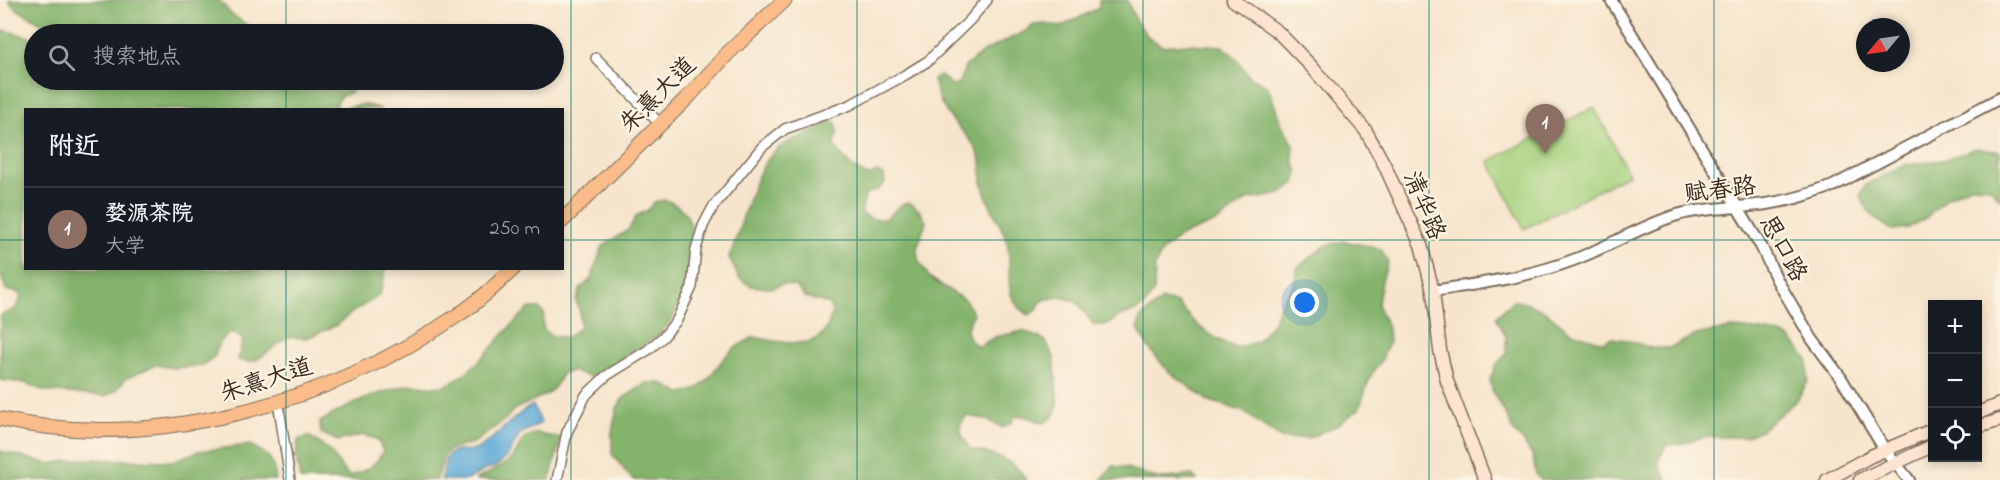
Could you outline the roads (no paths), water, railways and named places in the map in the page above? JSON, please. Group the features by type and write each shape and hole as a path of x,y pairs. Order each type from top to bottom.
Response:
{"main road":[{"name":"朱熹大道","path":"564,219 785,0"},
{"name":"清华路","path":"1233,0 1278,32 1311,66 1366,131 1384,164 1421,245 1434,291 1437,330 1447,381 1485,480"},
{"name":"朱熹大道","path":"0,419 32,426 100,429 144,427 209,420 278,402 342,378 393,355 460,314 512,270"},
{"path":"1982,411 2000,404"},
{"path":"1982,425 2000,420"},
{"path":"1827,480 1885,450 1928,432"},
{"path":"1860,480 1928,448"}],"street":[{"path":"557,480 567,432 586,395 606,376 656,343 677,320 692,286 696,249 703,226 713,207 762,147 785,129 849,105 928,61 987,0"},
{"name":"思口路","path":"1611,0 1761,246 1777,280 1812,339 1841,378 1885,450 1909,480"},
{"path":"596,58 660,124"},
{"name":"赋春路","path":"1434,291 1518,277 1574,260 1608,246 1636,230 1677,215 1707,208 1772,203 1807,195 1833,186 2000,98"},
{"path":"278,402 290,480"}],"water":[{"path":"533,405 541,423 520,434 507,457 495,467 467,480 441,480 449,454 455,451 477,449"}],"place":[{"name":"婺源茶院","path":"1545,154"}]}
